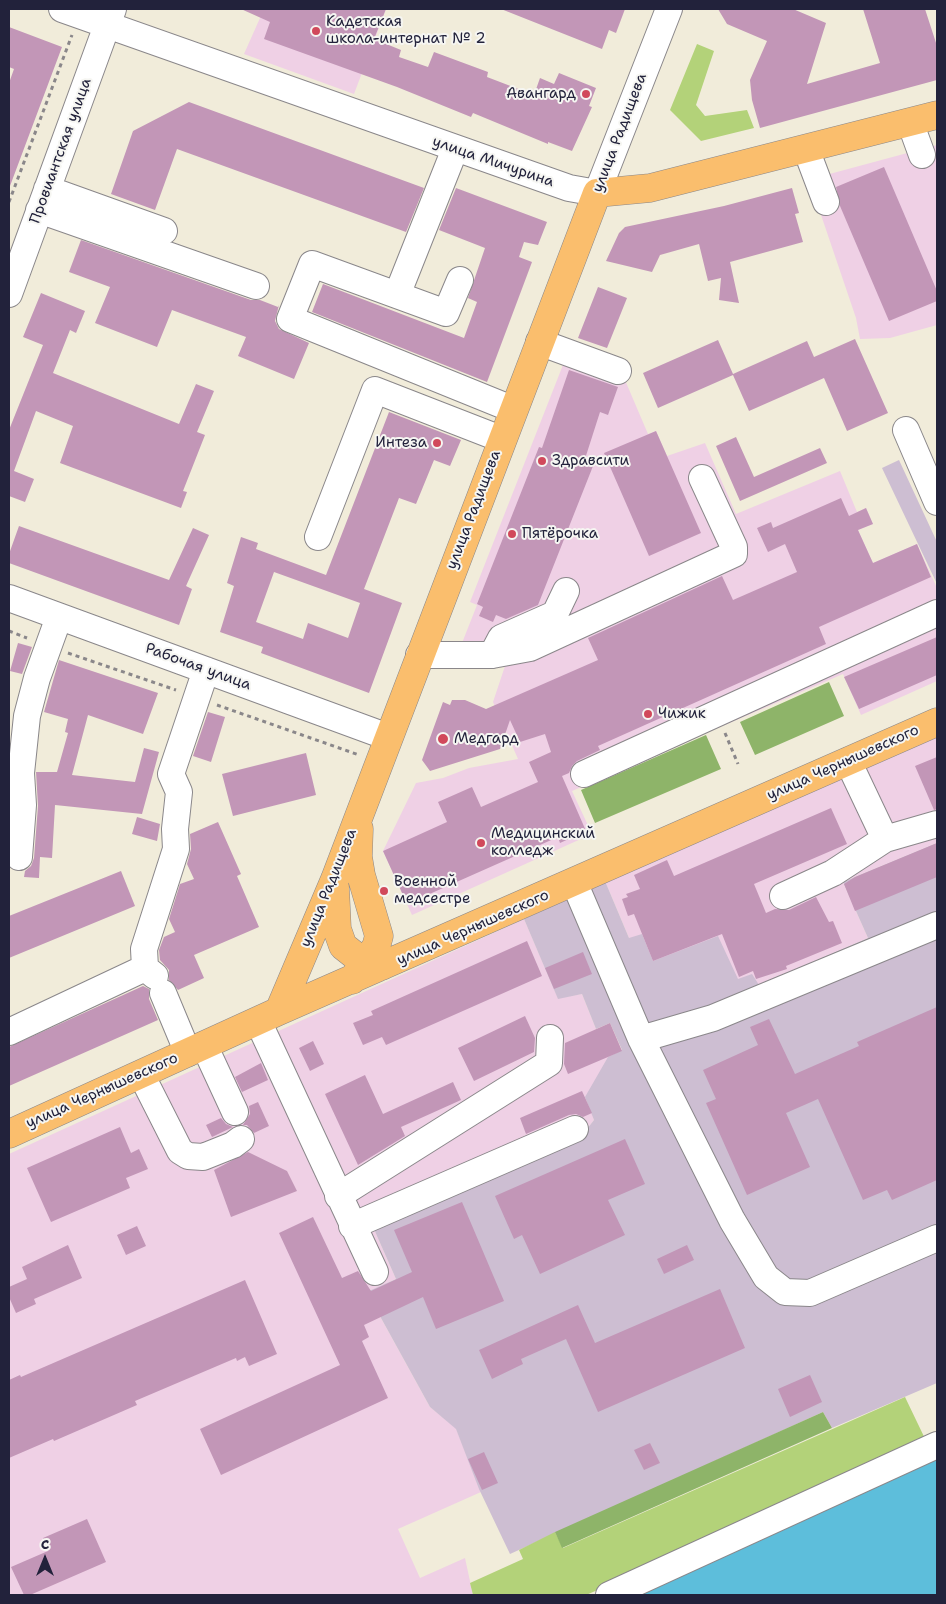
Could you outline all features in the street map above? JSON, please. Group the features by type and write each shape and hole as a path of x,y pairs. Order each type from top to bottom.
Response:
{"main road":[{"name":"улица Мичурина","path":"597,193 650,188 937,115"},
{"name":"улица Радищева","path":"268,1016 335,878 512,409 597,193"},
{"name":"улица Чернышевского","path":"9,1134 367,970 574,882 937,722"},
{"path":"335,878 337,929 340,940 367,970 379,936 360,875 358,857 360,809"}],"street":[{"name":"улица Радищева","path":"597,193 669,9"},
{"name":"улица Мичурина","path":"71,12 111,17 455,149 569,188 597,193"},
{"name":"Провиантская улица","path":"11,280 111,17"},
{"path":"910,122 922,155"},
{"path":"397,295 455,149"},
{"path":"806,149 826,202"},
{"path":"43,199 164,231"},
{"path":"43,199 256,286"},
{"path":"460,280 446,313 312,264 290,319 512,409"},
{"path":"539,342 618,371"},
{"path":"318,537 375,390 501,439"},
{"path":"906,430 937,502"},
{"path":"419,654 492,654 530,648 734,554 734,547 702,478"},
{"path":"492,654 501,638 555,614 566,590"},
{"name":"Рабочая улица","path":"9,598 388,737"},
{"path":"584,774 937,613"},
{"path":"19,857 24,805 21,773 26,716 42,662 59,617"},
{"path":"206,670 171,774 179,792 175,829 176,848 144,949 154,979 235,1112"},
{"path":"848,761 885,839"},
{"path":"783,896 833,873 885,839 937,824"},
{"path":"574,882 641,1038 732,1220 766,1277 785,1292 810,1293 937,1238"},
{"path":"641,1038 714,1018 937,925"},
{"path":"9,1032 154,979"},
{"path":"268,1016 338,1196 375,1272"},
{"path":"338,1196 549,1063 550,1038"},
{"path":"141,1074 180,1151 188,1156 203,1157 233,1145 241,1139"},
{"path":"352,1226 575,1129"},
{"path":"609,1595 937,1445"}],"path":[{"path":"9,202 71,12"},
{"path":"723,727 738,764"}],"shaded area":[{"name":"Кадетская школа-интернат № 2","path":"264,9 386,9 354,94 244,54"},
{"path":"937,145 937,325 890,338 860,339 856,318 818,206 811,179"},
{"path":"570,347 619,366 648,434 656,431 667,456 705,443 736,514 840,471 857,512 866,508 873,524 858,530 873,563 917,544 937,588 937,681 861,715 843,674 572,791 592,834 412,915 383,851 416,783 443,778 469,768 518,759 493,702 513,642 462,643 477,605 470,602"},
{"path":"899,460 937,542 937,584 882,468"},
{"path":"937,737 937,843 843,882 868,938 759,985 653,961 629,938 605,881"},
{"path":"937,843 937,1383 832,1428 823,1412 510,1554 479,1489 456,1429 430,1407 381,1318 369,1291 396,1279 373,1227 583,1134 594,1120 585,1097 608,1057 622,1050 610,1023 596,1029 582,994 558,999 524,919 605,881 629,938 642,934 653,961 718,936 738,979 752,974 759,985 868,938 843,882"},
{"path":"524,919 558,998 582,994 596,1029 610,1023 622,1051 592,1113 594,1120 583,1134 373,1227 396,1279 369,1292 381,1318 430,1407 456,1428 481,1492 398,1529 420,1578 465,1558 473,1595 9,1595 9,1154"}],"green space":[{"path":"697,44 714,51 696,105 705,116 747,110 754,128 701,141 670,110"},
{"path":"829,682 844,716 755,755 740,722"},
{"path":"706,735 721,769 595,823 581,790"},
{"path":"905,1397 929,1447 586,1595 473,1595 470,1583 523,1559 519,1550 555,1532 563,1548"},
{"path":"823,1412 832,1428 562,1548 555,1532"}],"water":[{"path":"937,1459 937,1595 640,1595 834,1505"}],"building":[{"path":"241,9 386,9 374,39 401,50 399,57 428,67 434,52 488,72 487,77 534,95 540,78 554,84 559,73 596,88 589,106 592,107 572,151 548,142 548,144 473,113 471,117 397,87 264,39 270,22"},
{"path":"501,9 625,9 616,33 609,30 602,49"},
{"path":"718,9 793,9 826,23 807,84 880,63 863,9 925,9 937,46 937,80 760,128 752,100 750,80 767,41 727,24"},
{"path":"9,27 62,47 10,186 9,83 14,69 9,67"},
{"path":"189,102 424,188 406,232 177,149 155,210 111,194 133,131"},
{"path":"884,167 937,291 937,301 889,321 840,206 836,187"},
{"path":"456,188 547,222 538,245 524,242 519,257 532,262 487,382 312,312 323,284 464,338 477,302 468,298 485,248 439,230"},
{"path":"792,188 799,213 795,214 803,242 730,262 739,303 719,300 721,278 708,281 699,244 660,255 652,272 606,261 619,233 625,227 724,206"},
{"path":"81,240 251,300 260,300 278,307 279,305 275,321 279,329 309,343 294,379 238,356 246,337 172,310 157,347 95,323 110,287 69,272"},
{"path":"598,287 627,298 607,348 578,338"},
{"path":"41,293 85,311 76,333 70,330 53,373 179,424 196,384 214,391 197,432 205,435 183,491 187,492 181,508 60,463 73,426 36,411 14,471 34,479 25,502 9,496 9,430 43,345 23,337"},
{"path":"855,339 888,413 847,431 824,378 749,411 733,375 658,408 643,373 718,340 733,374 807,341 814,357"},
{"path":"569,370 618,387 608,415 600,412 584,462 597,456 538,605 506,619 496,615 493,622 479,616 483,607 477,604 539,447 542,448"},
{"path":"389,412 461,440 450,466 434,460 416,504 399,498 364,589 402,603 369,693 261,653 263,647 220,632 234,586 227,583 241,537 258,543 256,549 326,575","holes":["274,572 360,603 348,638 308,623 303,639 256,622"]},
{"path":"656,431 701,533 649,556 604,453"},
{"path":"736,437 754,477 820,448 827,463 740,501 716,446"},
{"path":"841,498 849,516 866,508 873,524 858,530 873,563 917,544 931,577 819,627 826,644 598,746 600,750 577,761 569,773 562,776 586,831 560,843 558,837 407,904 383,851 447,822 438,802 472,787 481,807 538,782 529,762 551,752 545,734 520,742 510,720 500,749 430,771 422,760 443,702 450,705 452,700 465,700 486,709 598,660 588,638 722,576 733,600 797,572 785,544 768,552 757,528 771,522 773,528"},
{"path":"19,526 169,580 193,528 209,535 186,586 192,589 179,625 9,563 9,554"},
{"path":"937,637 937,675 859,709 844,677"},
{"path":"18,643 32,647 22,674 10,671"},
{"path":"59,660 158,693 143,734 88,715 72,775 135,782 144,748 159,752 142,814 55,805 52,858 40,857 39,878 24,877 25,871 31,866 34,858 38,806 36,772 57,772 68,733 65,732 68,719 44,712"},
{"path":"208,712 225,717 211,762 193,756"},
{"path":"306,753 316,795 233,816 222,774"},
{"path":"937,757 937,809 934,810 915,766"},
{"path":"831,808 847,844 754,884 766,913 775,909 789,910 816,897 829,922 833,921 842,943 786,966 787,969 756,979 753,971 739,977 722,934 653,961 634,914 628,916 622,899 628,897 626,894 640,889 634,875 667,860 674,876"},
{"path":"137,817 160,824 157,841 132,834"},
{"path":"218,822 241,874 237,876 259,927 194,955 204,978 178,990 169,980 169,970 160,960 159,950 164,937 175,932 169,919 180,884 194,879 187,864 191,849 190,834"},
{"path":"937,843 937,877 855,911 844,884 855,877"},
{"path":"121,871 135,906 9,958 9,916"},
{"path":"527,941 542,976 386,1045 382,1037 363,1045 353,1023 373,1015 371,1011"},
{"path":"583,952 592,974 554,989 545,968"},
{"path":"143,986 149,989 149,999 158,1020 9,1086 9,1047"},
{"path":"937,1007 937,1180 892,1200 887,1190 863,1200 818,1099 786,1113 810,1167 747,1195 706,1103 716,1099 703,1070 758,1045 750,1027 769,1019 795,1074 859,1046 857,1042"},
{"path":"525,1016 535,1038 534,1052 474,1081 458,1048"},
{"path":"610,1023 622,1051 568,1074 564,1064 565,1043"},
{"path":"313,1041 324,1064 310,1071 299,1048"},
{"path":"261,1063 268,1080 242,1092 235,1077"},
{"path":"365,1075 383,1114 453,1082 461,1100 401,1127 405,1136 358,1165 325,1094"},
{"path":"582,1091 592,1113 583,1117 576,1114 569,1115 526,1134 520,1118"},
{"path":"258,1102 269,1126 254,1133 247,1125 243,1125 250,1114 249,1106"},
{"path":"221,1118 226,1124 233,1127 212,1137 206,1125"},
{"path":"120,1127 131,1153 139,1149 148,1169 126,1178 130,1188 51,1222 27,1168"},
{"path":"625,1139 645,1184 608,1200 625,1235 540,1274 522,1235 514,1239 495,1196"},
{"path":"248,1152 287,1171 297,1191 231,1217 214,1170"},
{"path":"462,1202 504,1301 436,1329 423,1297 364,1325 369,1337 362,1341 388,1398 221,1475 200,1429 340,1365 279,1233 313,1217 342,1278 358,1271 371,1291 412,1272 394,1230"},
{"path":"137,1226 146,1246 126,1255 117,1235"},
{"path":"68,1245 82,1278 34,1299 36,1304 16,1313 9,1297 9,1287 27,1279 22,1267"},
{"path":"687,1245 694,1260 664,1274 657,1259"},
{"path":"245,1280 277,1354 249,1366 245,1357 237,1361 236,1358 135,1401 137,1405 54,1441 53,1439 9,1458 9,1380 20,1375 21,1377"},
{"path":"720,1289 745,1348 598,1412 566,1339 521,1359 523,1364 492,1379 479,1350 578,1305 595,1343"},
{"path":"810,1375 822,1402 790,1417 778,1389"},
{"path":"650,1443 660,1463 644,1470 634,1450"},
{"path":"484,1452 498,1483 482,1490 468,1459"},
{"path":"87,1519 106,1562 30,1595 24,1595 11,1567 48,1551 43,1538"}],"place":[{"name":"Кадетская школа-интернат № 2","path":"316,31"},
{"name":"Авангард","path":"586,94"},
{"name":"Интеза","path":"437,443"},
{"name":"Здравсити","path":"542,461"},
{"name":"Пятёрочка","path":"512,534"},
{"name":"Чижик","path":"648,714"},
{"name":"Медгард","path":"443,739"},
{"name":"Медицинский колледж","path":"481,843"},
{"name":"Военной медсестре","path":"384,891"}]}
